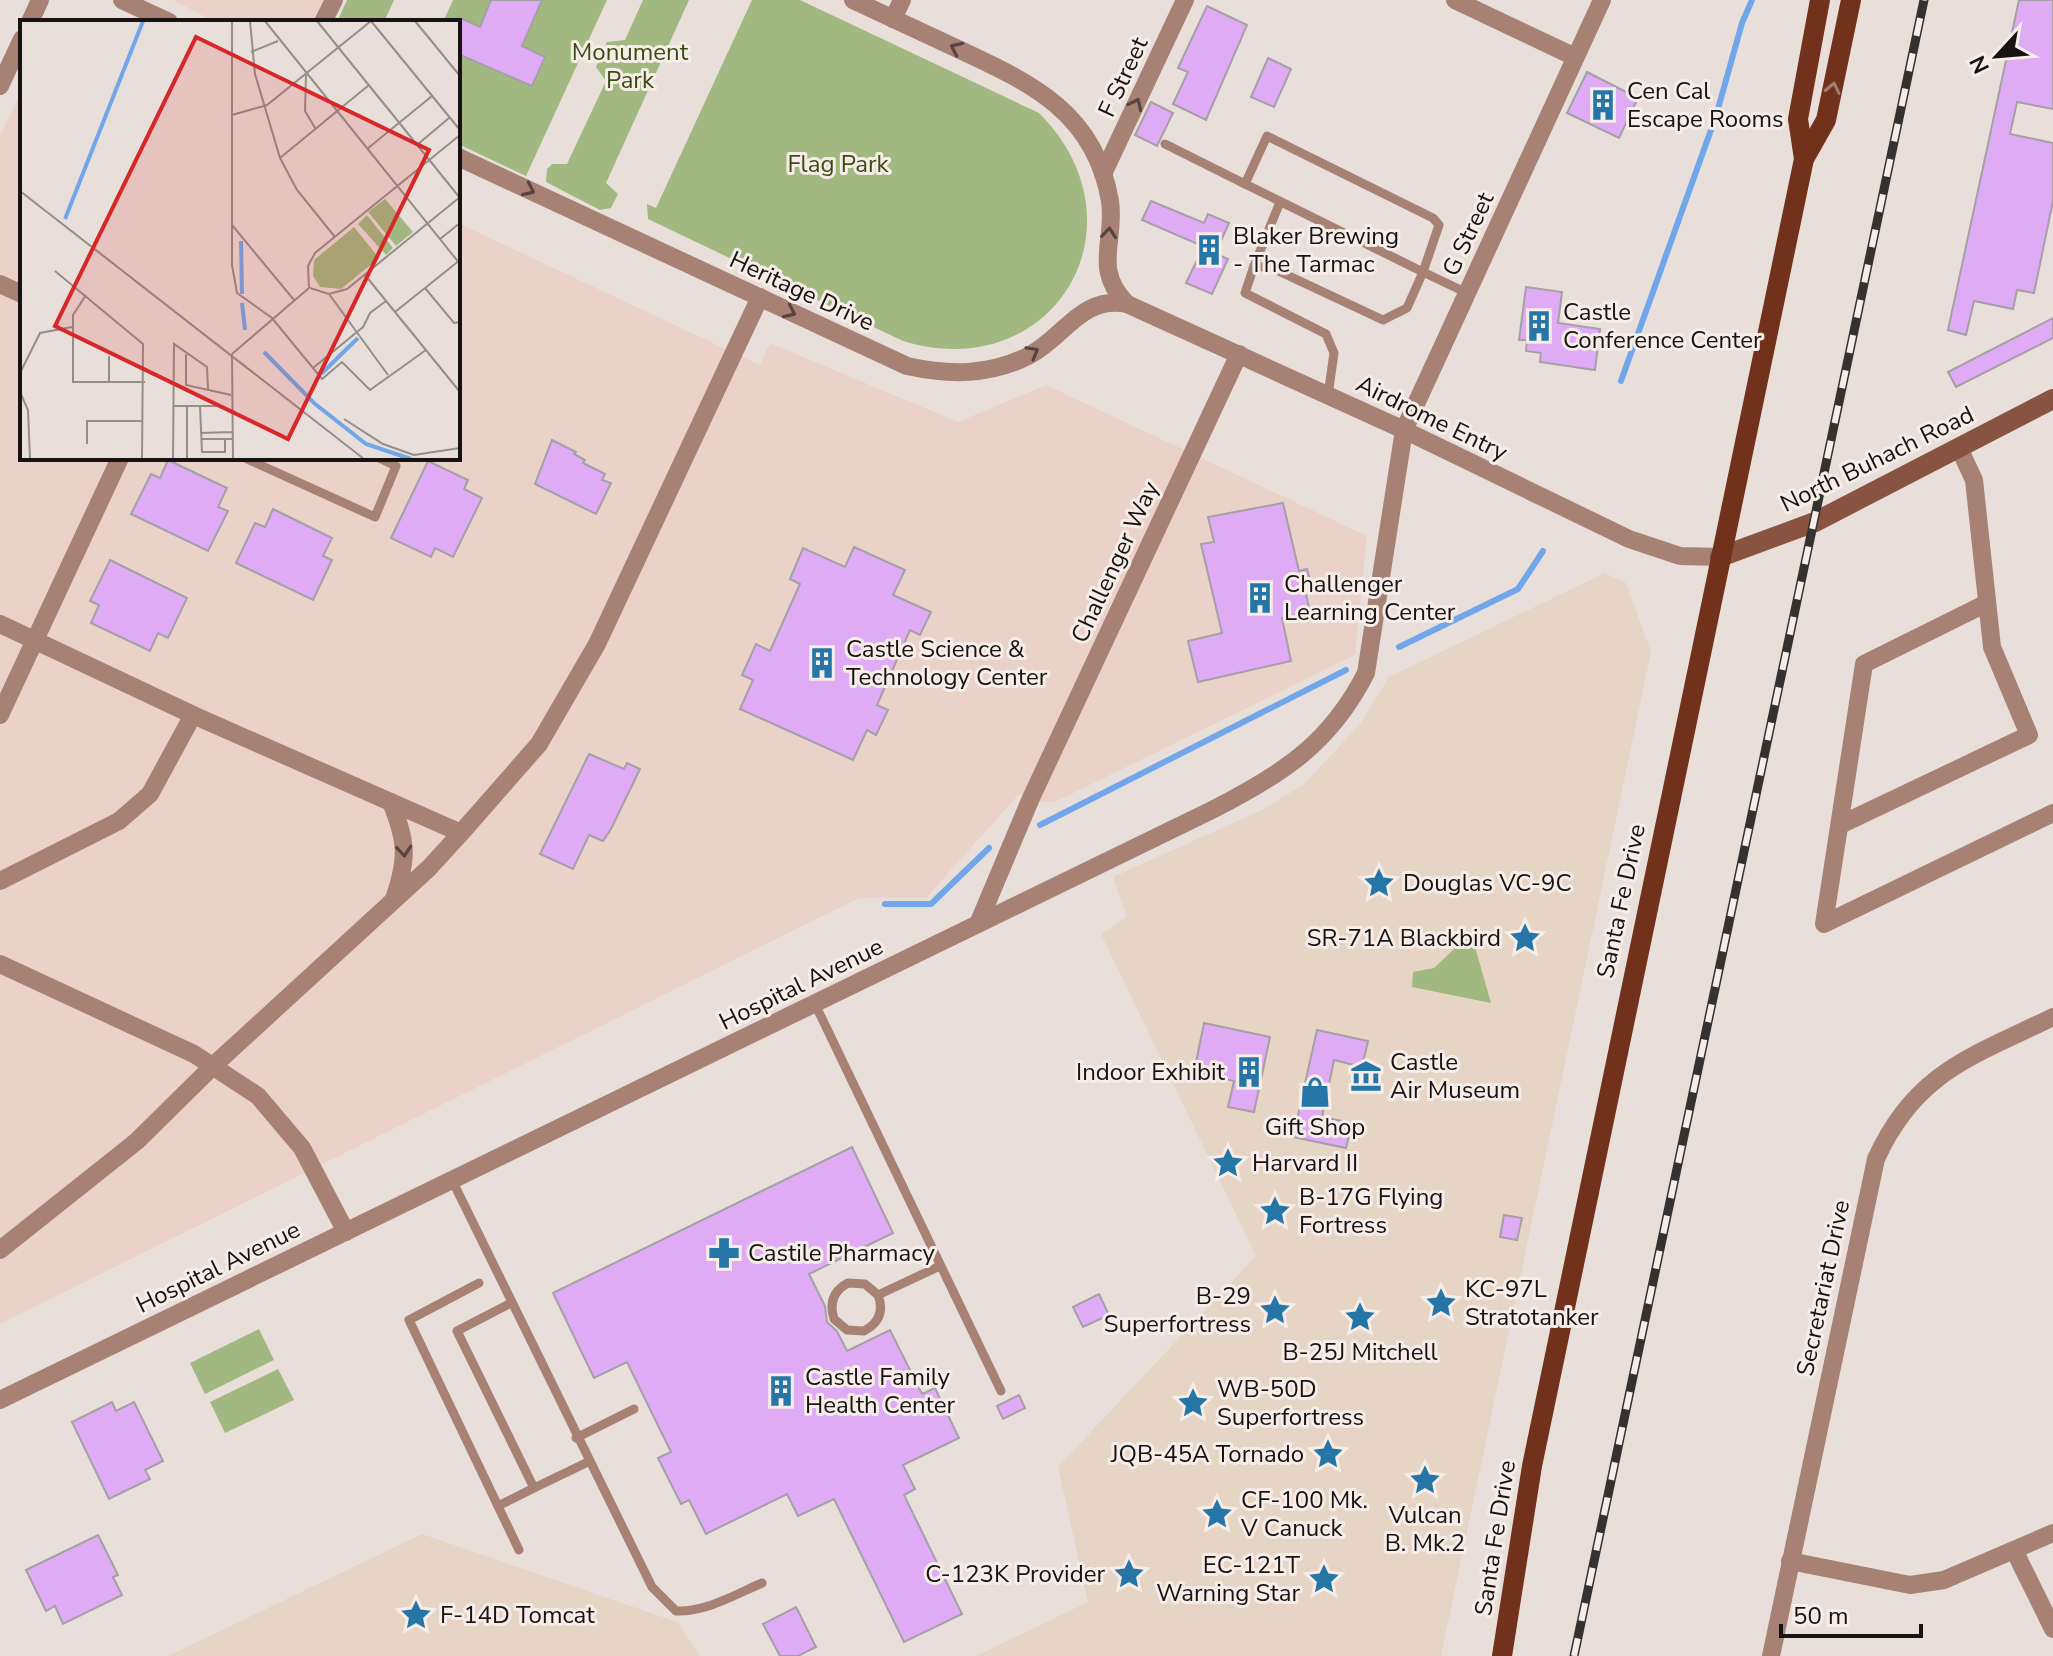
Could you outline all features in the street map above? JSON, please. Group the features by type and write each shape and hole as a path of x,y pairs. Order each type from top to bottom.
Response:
{"main road":[{"name":"Santa Fe Drive","path":"1804,159 1798,119 1820,0"},
{"name":"Santa Fe Drive","path":"1502,1656 1535,1450 1720,557 1804,159 1826,120 1851,0"},
{"name":"North Buhach Road","path":"1720,557 1815,522 2053,399"}],"street":[{"path":"31,20 40,0"},
{"path":"122,0 165,20"},
{"path":"324,20 334,0"},
{"path":"853,0 1028,82 1048,96 1079,129 1103,174 1111,211 1107,271 1114,288 1127,304"},
{"path":"893,19 902,0"},
{"name":"F Street","path":"1103,174 1185,0"},
{"path":"1455,0 1575,57"},
{"name":"G Street","path":"1404,430 1602,0"},
{"path":"0,85 20,43"},
{"name":"Heritage Drive","path":"460,158 889,360 945,373 981,371 1016,361 1042,348 1090,307 1107,301 1127,304"},
{"path":"0,284 20,293"},
{"path":"0,1250 137,1141 213,1066 394,900 461,833 539,744 597,644 760,297"},
{"name":"Airdrome Entry","path":"1127,304 1404,430 1658,551 1680,556 1720,557"},
{"name":"Challenger Way","path":"978,924 1031,798 1239,354"},
{"name":"Hospital Avenue","path":"0,1400 1269,781 1315,746 1352,700 1366,673 1404,430"},
{"path":"1840,825 2029,735 1992,647 1974,480 1959,448"},
{"path":"0,715 119,460"},
{"path":"1987,603 1864,664 1824,924 2053,813"},
{"path":"0,624 193,715 461,833"},
{"path":"0,881 119,821 150,794 193,715"},
{"path":"391,802 403,832 406,863 394,900"},
{"path":"0,964 213,1066 258,1096 281,1121 315,1168 346,1232"},
{"name":"Secretariat Drive","path":"1771,1656 1869,1181 1886,1138 1912,1099 1928,1084 1956,1064 2053,1017"},
{"path":"1790,1561 1910,1585 1944,1580 2015,1552 2053,1533"},
{"path":"2015,1552 2053,1629"}],"lane":[{"path":"1245,184 1267,136 1433,218 1439,225 1439,235 1407,308 1397,316 1383,320 1272,268 1254,266"},
{"path":"1165,144 1467,293"},
{"path":"1280,202 1245,293 1326,334 1334,353 1328,395"},
{"path":"249,460 375,517 396,466 383,460"},
{"path":"815,1004 1001,1391"},
{"path":"452,1180 576,1438 652,1587 676,1611 710,1606 762,1583"},
{"path":"878,1295 940,1266"},
{"path":"479,1283 409,1320 519,1550"},
{"path":"848,1283 865,1284 878,1295 881,1312 878,1320 864,1331 847,1330 834,1319 831,1311 835,1294 848,1283"},
{"path":"511,1303 457,1331 534,1488"},
{"path":"576,1438 634,1409"},
{"path":"498,1506 588,1462"}],"shaded area":[{"path":"173,0 325,0 315,20 211,20"},
{"path":"20,94 20,460 460,460 460,224 760,365 770,343 958,422 1046,385 1367,536 1355,655 1055,802 1041,802 1020,793 926,898 859,898 0,1324 0,136"},
{"name":"Castle Air Museum","path":"1605,573 1626,583 1651,652 1441,1656 976,1656 1088,1602 1058,1467 1256,1256 1101,934 1127,917 1113,877 1262,810 1303,785 1360,724 1389,677"},
{"path":"422,1534 677,1622 700,1656 168,1656"}],"green space":[{"path":"347,0 394,0 385,20 338,20"},
{"path":"453,0 607,0 526,176 460,145 460,20 444,20"},
{"name":"Monument Park","path":"643,0 689,0 606,183 618,194 611,208 600,210 546,182 547,169 552,164 567,164 606,81 596,67 607,42 625,40"},
{"name":"Flag Park","path":"752,0 800,0 1039,113 1071,157 1086,202 1085,246 1069,286 1042,318 1004,340 957,349 903,341 648,219 647,204 656,208"},
{"path":"1471,933 1491,1003 1412,987 1413,972 1434,968"},
{"path":"259,1329 274,1360 205,1394 190,1363"},
{"path":"278,1369 294,1400 225,1433 210,1402"}],"building":[{"path":"491,0 542,0 522,46 545,57 532,86 460,55 458,17 480,27"},
{"path":"2019,0 2053,0 2053,109 2017,102 2010,134 2053,143 2053,201 2034,293 2017,290 2013,309 1974,301 1966,335 1948,330"},
{"path":"1207,6 1247,25 1206,120 1173,104 1188,72 1178,68"},
{"path":"1268,58 1291,69 1274,107 1251,97"},
{"name":"Cen Cal Escape Rooms","path":"1587,72 1638,98 1619,138 1567,113"},
{"path":"1151,102 1173,113 1157,146 1135,135"},
{"name":"Blaker Brewing - The Tarmac","path":"1151,201 1204,223 1208,214 1229,223 1216,252 1142,220"},
{"path":"1203,248 1228,259 1212,294 1186,283"},
{"name":"Castle Conference Center","path":"1526,287 1562,292 1558,323 1600,329 1595,370 1540,362 1541,353 1526,351 1527,340 1519,340"},
{"path":"2053,318 2053,338 1956,387 1948,372"},
{"path":"552,440 576,452 574,454 585,460 583,463 605,474 602,480 611,483 596,514 535,484"},
{"path":"168,460 227,488 218,507 228,511 208,551 131,514 151,474 160,478"},
{"path":"428,461 468,480 464,489 482,498 453,557 435,548 431,557 391,538"},
{"name":"Challenger Learning Center","path":"1283,503 1299,571 1307,569 1311,584 1304,585 1310,612 1282,618 1291,661 1198,682 1188,641 1222,633 1201,544 1214,542 1208,517"},
{"path":"273,509 332,538 323,556 332,560 313,600 236,563 255,523 265,527"},
{"name":"Castle Science & Technology Center","path":"854,547 905,570 893,595 931,612 920,635 910,630 877,705 888,710 876,735 867,730 853,760 740,709 753,680 742,675 756,644 770,651 800,584 790,579 803,548 845,567"},
{"path":"110,560 187,598 168,638 158,633 150,651 91,623 99,605 90,601"},
{"path":"589,754 624,769 627,763 640,769 603,841 589,835 573,869 540,854"},
{"path":"1204,1023 1270,1037 1254,1112 1228,1107 1234,1081 1194,1072"},
{"name":"Gift Shop","path":"1317,1030 1368,1041 1362,1067 1334,1060 1322,1117 1352,1123 1346,1148 1293,1137"},
{"name":"Castle Family Health Center","path":"852,1147 893,1233 809,1274 825,1306 827,1322 837,1331 847,1351 890,1330 922,1394 935,1388 959,1438 903,1465 915,1489 904,1495 962,1614 904,1642 834,1499 798,1516 787,1494 706,1534 689,1500 681,1504 658,1458 671,1452 627,1362 594,1378 553,1293"},
{"path":"1504,1215 1522,1218 1517,1240 1500,1237"},
{"path":"1099,1294 1109,1315 1083,1327 1073,1307"},
{"path":"1019,1395 1025,1408 1003,1419 997,1406"},
{"path":"112,1402 116,1411 134,1402 163,1461 145,1470 150,1479 109,1499 72,1422"},
{"path":"98,1535 118,1575 113,1577 122,1595 63,1624 55,1606 46,1611 26,1570"},
{"path":"796,1607 816,1647 798,1656 780,1656 763,1624"}],"waterway":[{"path":"1621,381 1716,116 1742,23 1752,0"},
{"path":"1399,647 1518,589 1543,551"},
{"path":"1040,825 1346,670"},
{"path":"885,904 931,904 989,848"}],"railway":[{"path":"1574,1656 1924,0"}],"place":[{"name":"Cen Cal Escape Rooms","path":"1603,105"},
{"name":"Blaker Brewing - The Tarmac","path":"1209,250"},
{"name":"Castle Conference Center","path":"1539,326"},
{"name":"Challenger Learning Center","path":"1260,598"},
{"name":"Castle Science & Technology Center","path":"822,663"},
{"name":"Douglas VC-9C","path":"1379,883"},
{"name":"SR-71A Blackbird","path":"1525,938"},
{"name":"Indoor Exhibit","path":"1249,1072"},
{"name":"Castle Air Museum","path":"1366,1076"},
{"name":"Gift Shop","path":"1315,1092"},
{"name":"Harvard II","path":"1228,1163"},
{"name":"B-17G Flying Fortress","path":"1275,1211"},
{"name":"Castile Pharmacy","path":"724,1253"},
{"name":"KC-97L Stratotanker","path":"1441,1303"},
{"name":"B-29 Superfortress","path":"1275,1310"},
{"name":"B-25J Mitchell","path":"1360,1317"},
{"name":"Castle Family Health Center","path":"781,1391"},
{"name":"WB-50D Superfortress","path":"1193,1403"},
{"name":"JQB-45A Tornado","path":"1328,1454"},
{"name":"Vulcan B. Mk.2","path":"1425,1480"},
{"name":"CF-100 Mk. V Canuck","path":"1217,1514"},
{"name":"C-123K Provider","path":"1129,1574"},
{"name":"EC-121T Warning Star","path":"1324,1579"},
{"name":"F-14D Tomcat","path":"416,1615"}]}
